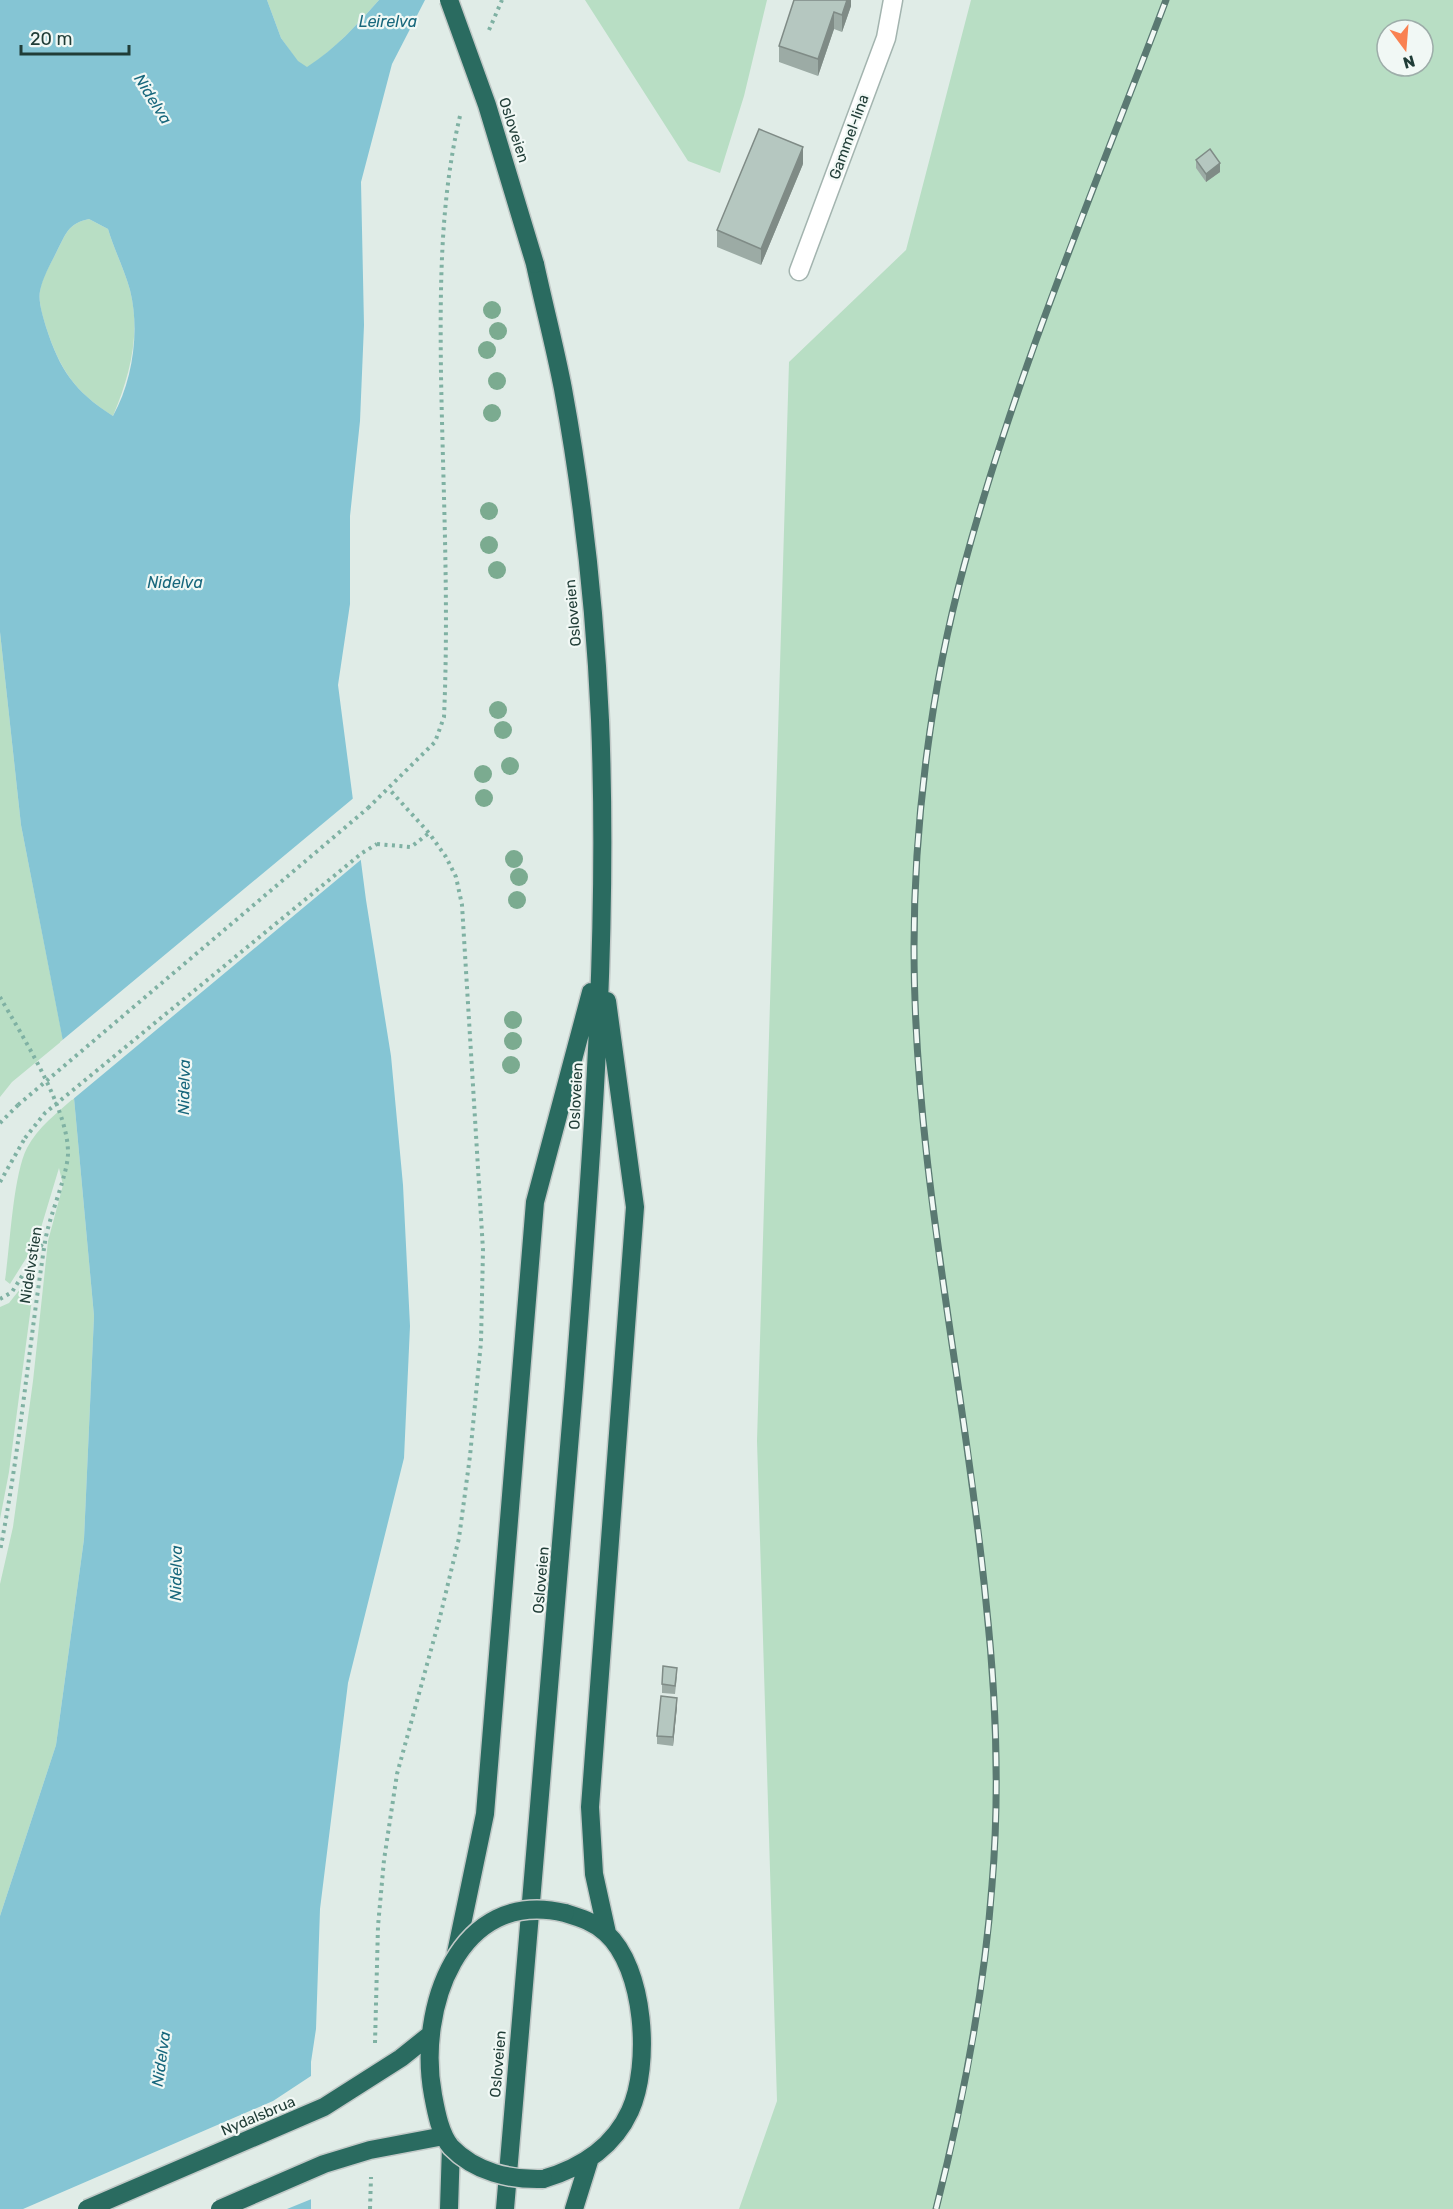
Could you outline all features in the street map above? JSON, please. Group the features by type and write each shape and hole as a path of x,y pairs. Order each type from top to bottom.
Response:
{"highway":[{"name":"Osloveien","path":"449,0 487,105 535,264 564,396 578,477 600,718 601,956 588,1206 538,1841 504,2209"},
{"path":"449,2209 448,2141 431,2084 431,2034 443,1979 456,1953 485,1814 535,1202 601,956"},
{"path":"601,956 635,1208 590,1807 594,1874 607,1933"},
{"path":"448,2141 470,2162 502,2176 543,2179 569,2172 589,2161 612,2139 629,2113 636,2096 640,2056 637,1991 621,1951 607,1933 590,1921 549,1909 505,1916 481,1929 456,1953"},
{"name":"Nydalsbrua","path":"87,2209 324,2107 401,2058 431,2034"},
{"path":"220,2209 324,2164 370,2150 448,2141"},
{"path":"574,2209 589,2161"}],"street":[{"name":"Gammel-lina","path":"799,271 886,38 893,0"}],"path":[{"path":"489,31 502,0"},
{"path":"0,1123 18,1105 368,808 435,742 444,717 440,306 447,193 453,147 461,113"},
{"path":"375,2048 378,1926 384,1860 397,1774 459,1538 481,1342 483,1250 462,906 456,877 429,833 389,789"},
{"path":"0,1182 25,1138 45,1113 362,853 377,844 411,848 429,833"},
{"name":"Nidelvstien","path":"0,996 36,1062 62,1121 68,1154 45,1239 13,1484 0,1551"},
{"path":"0,1299 12,1292 45,1239"},
{"path":"370,2209 371,2174"}],"green space":[{"path":"267,0 379,0 336,45 307,68 298,62 281,38"},
{"path":"585,0 767,0 744,96 720,173 688,161"},
{"path":"971,0 1453,0 1453,2209 739,2209 777,2101 757,1441 789,362 906,250"},
{"path":"89,219 108,229 128,282 133,306 132,354 129,370 113,416 88,398 70,379 51,342 40,305 42,281 65,235 76,224"},
{"path":"0,632 21,825 63,1040 12,1082 0,1097"},
{"path":"74,1098 94,1316 84,1539 56,1745 0,1916 0,1584 13,1527 33,1381 48,1241 63,1185 59,1168 37,1241 10,1284 5,1280 15,1193 22,1160 36,1134"},
{"path":"36,1269 9,1472 0,1519 0,1307 9,1303"}],"water":[{"name":"Nidelva","path":"0,0 267,0 281,38 298,61 307,67 354,28 379,0 425,0 392,64 361,182 364,325 360,421 350,516 350,604 338,685 366,900 391,1056 403,1185 410,1326 404,1458 348,1683 320,1909 316,2029 311,2062 311,2209 0,2209 0,1916 56,1745 84,1539 94,1316 74,1098 21,825 0,632","holes":["89,219 108,229 130,290 134,322 130,371 113,416 88,398 63,367 51,342 40,300 40,291 45,276 65,235 72,227"]}],"pier":[{"path":"356,796 363,858 72,1100 60,1042"},
{"path":"314,2074 314,2198 287,2209 23,2209 273,2101"}],"building":[{"path":"794,0 847,0 842,15 834,12 818,59 779,46"},
{"path":"759,129 803,147 761,249 717,230"},
{"path":"1210,149 1220,163 1206,174 1196,160"},
{"path":"663,1666 677,1668 675,1686 662,1684"},
{"path":"661,1696 677,1698 673,1737 657,1736"}],"railway":[{"path":"936,2209 955,2129 984,1967 994,1850 996,1779 992,1672 977,1520 942,1276 922,1112 916,1030 914,948 921,804 942,659 952,612 985,494 1032,351 1166,0"}],"water label":[{"name":"Leirelva","path":"388,21"}]}
